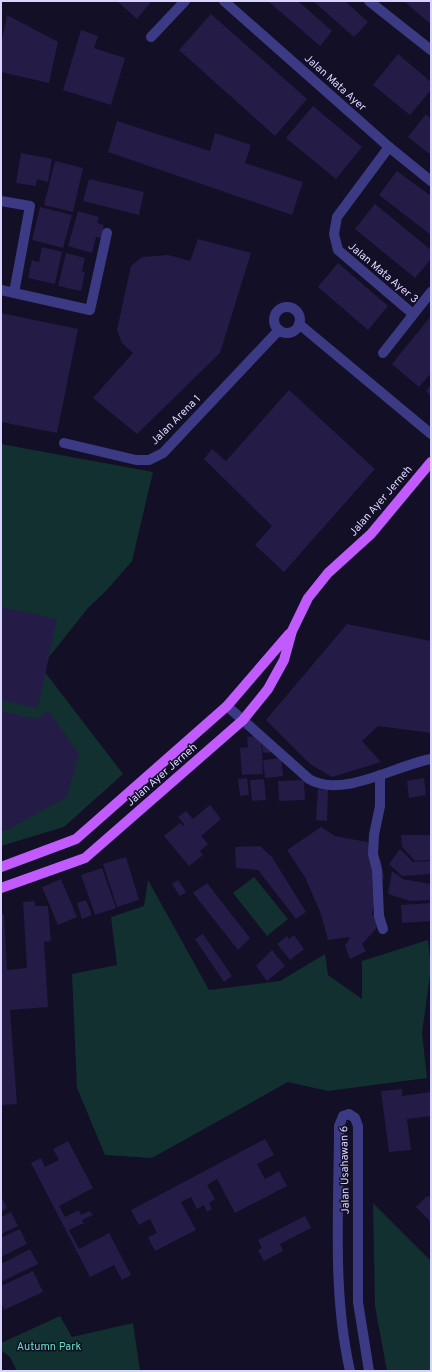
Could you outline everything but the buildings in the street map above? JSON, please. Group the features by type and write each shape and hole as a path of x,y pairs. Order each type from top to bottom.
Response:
{"main road":[{"name":"Jalan Ayer Jerneh","path":"1,888 85,858 243,720 268,689 284,660 292,631 308,598 328,573 371,534 431,462"},
{"name":"Jalan Ayer Jerneh","path":"1,867 76,839 227,706 292,631"}],"street":[{"path":"151,37 185,1"},
{"name":"Jalan Mata Ayer","path":"224,1 389,147 431,180"},
{"path":"369,1 431,50"},
{"name":"Jalan Mata Ayer 3","path":"389,147 336,217 334,234 338,250 414,314"},
{"path":"1,201 30,206 14,293"},
{"path":"1,290 90,310 107,233"},
{"path":"382,353 431,292"},
{"path":"285,307 295,310 298,314 299,324 293,332 288,333 278,330 274,322 274,316 277,312 285,307"},
{"path":"299,324 431,434"},
{"name":"Jalan Arena 1","path":"64,443 136,460 149,460 162,453 278,330"},
{"path":"227,706 309,779 317,784 329,786 344,785 431,759"},
{"path":"380,775 380,806 374,835 373,854 377,870 379,916 383,929"},
{"name":"Jalan Usahawan 6","path":"350,1371 339,1288 337,1236 339,1126 343,1116 349,1114 355,1118 358,1126 358,1302 369,1371"}],"green space":[{"path":"1,444 153,472 132,561 106,591 88,608 41,667 123,774 64,827 1,846"},
{"path":"254,877 288,919 267,936 233,893"},
{"path":"148,880 209,990 280,981 325,954 328,975 362,999 362,961 428,940 431,968 422,1033 427,1078 328,1091 288,1082 152,1158 105,1155 77,1088 72,974 117,965 111,917 144,906"},
{"path":"373,1203 431,1261 431,1371 387,1371 375,1306"},
{"name":"Autumn Park","path":"60,1316 72,1337 133,1323 140,1371 17,1371 10,1357 1,1350 1,1343"}]}
